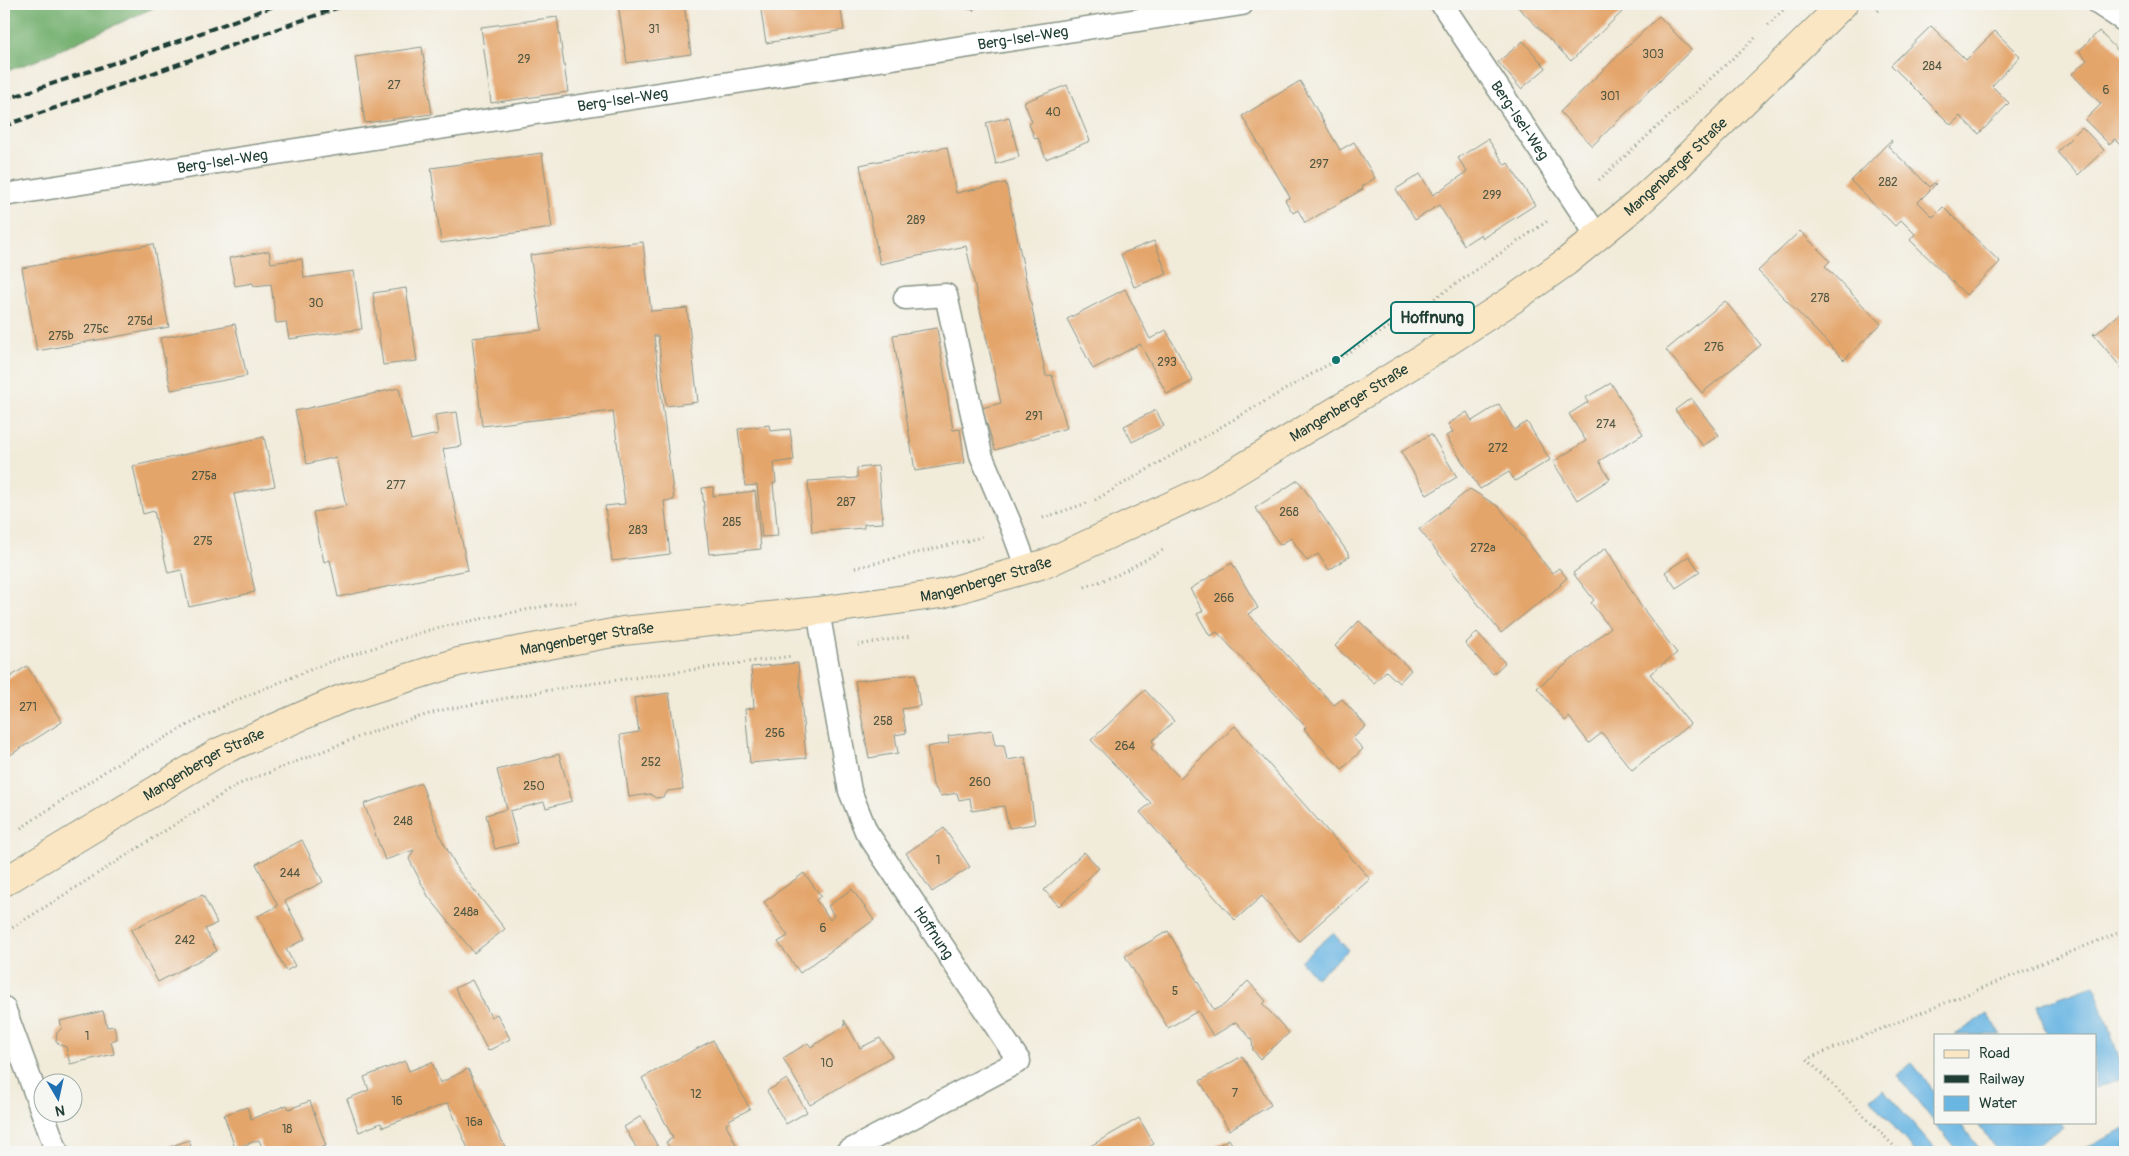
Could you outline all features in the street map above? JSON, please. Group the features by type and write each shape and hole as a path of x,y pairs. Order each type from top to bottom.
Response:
{"main road":[{"name":"Mangenberger Straße","path":"4,882 219,752 340,699 468,660 623,632 818,611 941,594 1047,563 1209,488 1418,361 1566,262 1675,169 1843,4"}],"lane":[{"name":"Berg-Isel-Weg","path":"4,195 1242,4"},
{"name":"Berg-Isel-Weg","path":"1442,4 1598,236"},
{"path":"2099,4 2125,21"},
{"path":"905,298 946,295 981,455 1027,569"},
{"name":"Hoffnung","path":"818,611 850,791 866,831 1019,1060 848,1152"},
{"path":"4,1008 57,1152"}],"path":[{"path":"1765,28 1789,4"},
{"path":"848,570 1012,528 1090,502 1310,375 1428,303 1575,202 1759,34"},
{"path":"20,829 116,764 227,704 320,665 436,628 550,605 578,602"},
{"path":"1900,1152 1807,1059 2125,930"}],"green space":[{"path":"4,4 162,4 35,61 4,72"}],"water":[{"path":"1333,933 1348,950 1316,978 1301,961"},
{"path":"2094,985 2125,1077 2096,1088 2096,1034 2047,1034 2037,1005"},
{"path":"1987,1014 2000,1034 1957,1034"},
{"path":"1912,1063 1934,1091 1934,1122 1897,1075"},
{"path":"1884,1090 1938,1152 1915,1152 1870,1098"},
{"path":"1936,1124 1961,1124 1982,1152 1958,1152"},
{"path":"1978,1124 2062,1124 2064,1127 2026,1152 1998,1152"},
{"path":"2125,1129 2125,1152 2076,1152"}],"building":[{"path":"618,4 684,4 691,54 627,63"},
{"path":"760,4 840,4 844,30 766,43"},
{"path":"966,4 996,5 974,8 973,11 972,9 967,9"},
{"path":"1515,4 1614,4 1622,12 1571,61"},
{"path":"1659,16 1691,50 1592,146 1560,112"},
{"path":"557,17 568,92 491,103 481,27"},
{"path":"1931,26 1966,60 1995,31 2020,56 1992,86 2009,103 1979,134 1960,116 1951,125 1891,65"},
{"path":"2099,31 2125,58 2125,149 2115,139 2109,144 2085,120 2101,104 2072,74 2087,60 2079,51"},
{"path":"1523,41 1546,68 1521,89 1498,62"},
{"path":"422,47 432,114 365,123 355,57"},
{"path":"1300,81 1340,150 1354,142 1375,178 1362,186 1363,189 1305,223 1298,210 1293,213 1285,200 1290,197 1242,116"},
{"path":"1067,85 1090,141 1046,159 1038,138 1035,139 1029,124 1032,122 1024,102"},
{"path":"1009,117 1019,157 996,164 986,123"},
{"path":"2082,127 2104,150 2078,175 2057,152"},
{"path":"1488,139 1505,165 1508,163 1535,205 1483,238 1481,234 1464,245 1439,205 1415,220 1396,189 1420,174 1433,195 1467,172 1458,158"},
{"path":"1891,140 1892,142 1888,146 1930,187 1934,183 1936,184 1918,202 1933,217 1943,207 2000,262 1966,295 1910,240 1915,234 1901,220 1895,226 1851,181"},
{"path":"947,147 956,193 1006,183 1046,376 1052,375 1067,428 995,450 982,408 1001,403 966,246 880,264 860,165"},
{"path":"542,153 552,228 441,243 431,168"},
{"path":"1800,231 1830,261 1825,266 1881,324 1844,360 1758,271"},
{"path":"1154,241 1167,274 1134,287 1121,254"},
{"path":"643,242 651,311 687,308 698,402 666,406 658,336 654,336 674,500 664,501 670,554 612,561 605,506 625,504 613,411 482,426 472,338 542,330 530,255"},
{"path":"153,244 169,327 37,351 22,268"},
{"path":"269,251 271,263 302,259 304,278 354,271 362,329 289,339 286,322 276,323 271,284 254,286 253,283 235,286 229,258"},
{"path":"406,288 417,361 383,365 373,293"},
{"path":"1125,289 1150,339 1166,330 1193,381 1167,394 1140,344 1093,369 1067,319"},
{"path":"1725,301 1761,345 1702,393 1666,350"},
{"path":"2125,308 2125,372 2093,334 2095,335"},
{"path":"235,324 247,376 171,390 160,338"},
{"path":"937,328 953,430 960,429 965,463 915,471 893,335"},
{"path":"1611,383 1643,434 1599,461 1610,479 1577,500 1553,462 1586,441 1569,414 1588,402 1585,398"},
{"path":"399,388 411,440 438,434 435,415 457,412 462,446 443,449 468,570 338,597 330,560 324,562 313,512 346,506 336,457 307,464 295,411"},
{"path":"1691,398 1719,435 1703,446 1675,410"},
{"path":"1499,404 1514,430 1527,422 1550,460 1515,481 1509,472 1480,489 1446,436 1453,432 1448,424 1467,412 1472,421"},
{"path":"1156,410 1164,426 1132,442 1124,426"},
{"path":"769,425 770,431 790,429 794,460 774,463 776,483 773,483 778,536 762,537 757,485 745,486 738,429"},
{"path":"1431,434 1457,477 1427,495 1401,452"},
{"path":"264,437 275,486 234,494 255,592 189,607 181,570 168,573 154,511 143,514 133,466"},
{"path":"878,466 883,523 864,524 864,528 812,532 808,481 857,478 857,468"},
{"path":"1298,480 1350,556 1329,570 1318,554 1307,561 1291,538 1280,545 1255,508"},
{"path":"713,487 713,496 755,491 761,549 709,554 702,488"},
{"path":"1470,489 1499,507 1552,573 1559,568 1567,578 1561,585 1501,633 1419,529"},
{"path":"1606,548 1640,605 1677,653 1650,674 1690,724 1632,770 1602,733 1589,743 1569,717 1565,721 1537,688 1610,628 1591,603 1594,600 1573,573"},
{"path":"1689,556 1700,572 1676,588 1665,572"},
{"path":"1232,563 1258,608 1248,614 1334,705 1342,699 1366,726 1353,738 1363,749 1342,769 1304,729 1306,727 1217,632 1210,636 1197,614 1203,611 1190,589"},
{"path":"1359,621 1411,670 1399,683 1386,671 1374,683 1335,646"},
{"path":"1477,632 1505,663 1493,674 1465,644"},
{"path":"798,663 806,758 750,763 745,709 754,708 751,667"},
{"path":"27,666 62,722 4,759 4,681"},
{"path":"915,674 920,706 902,709 906,733 895,735 898,753 869,758 855,681"},
{"path":"1145,690 1174,721 1152,741 1155,745 1151,748 1180,778 1235,726 1370,879 1299,941 1262,896 1235,920 1140,812 1151,803 1091,740"},
{"path":"669,693 683,789 668,791 663,797 656,798 650,794 629,797 620,735 639,732 634,698"},
{"path":"992,730 995,745 1004,745 1007,760 1025,757 1035,824 1009,828 1004,806 972,811 970,798 959,800 957,793 941,796 933,785 927,747 949,743 948,736"},
{"path":"559,754 572,801 546,808 544,802 510,811 518,843 495,849 486,815 507,809 497,770"},
{"path":"421,783 441,838 459,871 505,929 474,953 428,896 409,859 414,850 385,860 364,804"},
{"path":"944,828 970,867 932,892 906,853"},
{"path":"302,840 323,882 285,901 305,939 286,949 295,966 286,971 258,916 278,906 256,864"},
{"path":"1084,852 1099,868 1059,906 1044,890"},
{"path":"804,873 821,896 816,900 830,920 834,916 828,906 852,889 874,920 800,973 778,942 788,936 764,902"},
{"path":"203,895 217,923 205,929 217,951 158,982 131,930 189,900"},
{"path":"1168,931 1214,1010 1224,1005 1248,981 1266,1001 1263,1004 1289,1033 1260,1059 1253,1050 1252,1040 1236,1022 1213,1036 1198,1011 1168,1028 1125,956"},
{"path":"472,980 491,1017 497,1014 510,1039 488,1051 455,988"},
{"path":"103,1011 107,1027 114,1026 117,1039 111,1041 114,1054 70,1064 66,1047 56,1041 57,1033 62,1028 60,1021"},
{"path":"844,1020 860,1048 880,1038 892,1056 810,1105 783,1058 808,1043 811,1047 845,1026"},
{"path":"713,1040 750,1109 729,1120 730,1122 726,1124 739,1151 672,1152 666,1142 673,1138 642,1078"},
{"path":"1242,1056 1271,1105 1229,1130 1200,1081"},
{"path":"405,1061 409,1071 432,1062 440,1083 468,1069 507,1151 478,1152 474,1149 469,1151 448,1103 383,1127 381,1123 359,1132 347,1099 369,1090 364,1077"},
{"path":"787,1079 807,1112 786,1124 767,1091"},
{"path":"310,1101 326,1146 309,1152 264,1152 259,1140 235,1148 224,1115 247,1107 251,1119 287,1105 289,1109"},
{"path":"641,1116 658,1147 649,1152 639,1152 624,1127"},
{"path":"1139,1118 1154,1144 1139,1152 1080,1152"},
{"path":"1229,1139 1237,1152 1213,1152 1211,1149"},
{"path":"189,1140 193,1152 155,1152"}],"railway":[{"path":"4,100 182,40 279,4"},
{"path":"4,126 348,4"}],"place":[{"name":"Hoffnung","path":"1336,360"}]}
